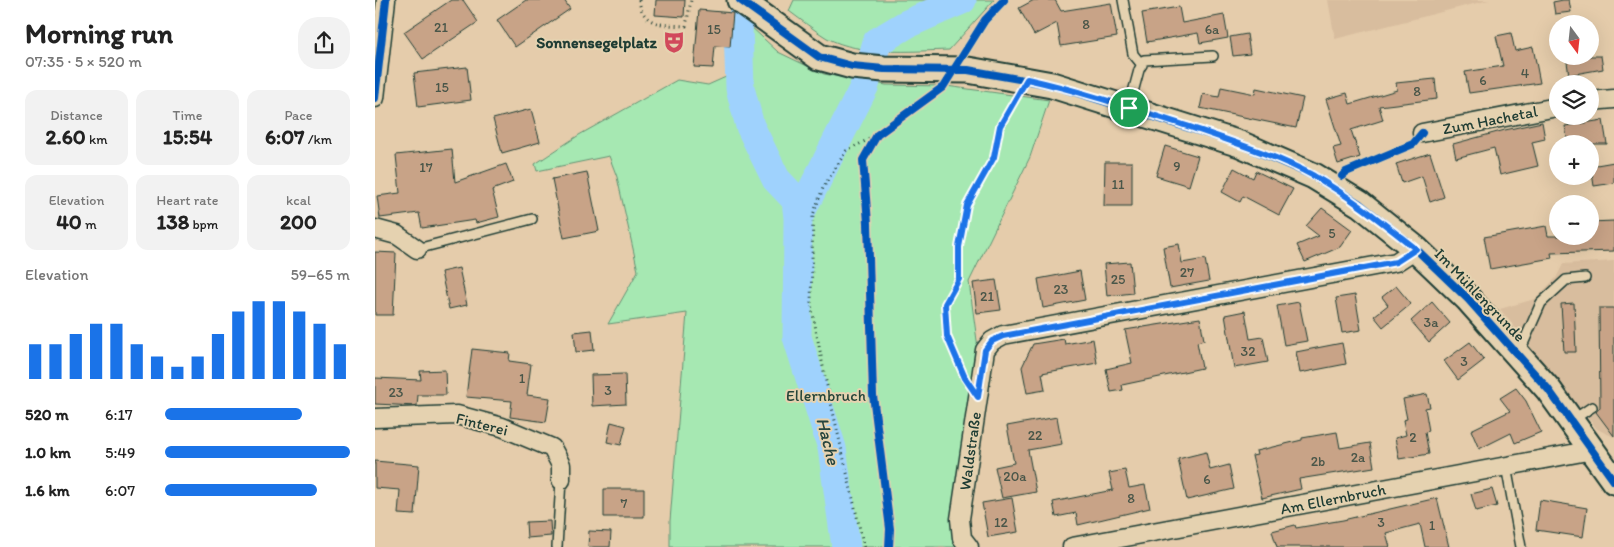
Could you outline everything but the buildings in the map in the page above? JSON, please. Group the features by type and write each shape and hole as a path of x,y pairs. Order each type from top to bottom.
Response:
{"main road":[{"name":"Im Mühlengrunde","path":"747,5 819,57 852,66 884,69 968,70 1027,79 1085,94 1240,144 1314,176 1360,204 1416,249 1468,299 1516,352 1608,465"}],"street":[{"path":"375,98 386,0"},
{"path":"1599,100 1614,99"},
{"name":"Zum Hachetal","path":"1422,133 1549,108"},
{"path":"375,229 397,235 417,249"},
{"name":"Waldstraße","path":"969,547 962,538 960,519 985,350 992,341 1003,336 1396,262 1416,249"},
{"name":"Finterei","path":"375,418 457,415 501,426 552,448 561,465 561,480"},
{"name":"Am Ellernbruch","path":"1072,547 1506,466 1608,465"}],"lane":[{"path":"1123,0 1133,54 1142,65"},
{"path":"1129,108 1144,60 1213,56"},
{"path":"417,249 532,219"},
{"path":"1516,352 1523,344 1541,303 1566,280 1585,278"},
{"path":"1571,421 1592,408"},
{"path":"1506,466 1521,547"},
{"path":"557,547 561,480"}],"path":[{"path":"639,0 640,11 649,21 686,26 691,0"},
{"path":"978,397 965,378 947,336 945,304 959,279 959,247 967,205 994,157 1000,126 1027,79"},
{"path":"864,547 825,377 811,304 813,214 823,188 846,151 877,135"},
{"path":"889,547 890,529"}],"shaded area":[{"path":"1328,0 1489,0 1335,39"},
{"path":"1614,261 1614,437 1597,429 1500,309 1535,299 1556,278 1563,264"}],"green space":[{"path":"794,0 994,0 949,50 887,51 855,48 827,38 789,11"},
{"name":"Ellernbruch","path":"748,24 778,52 824,74 886,85 946,86 1049,100 1030,157 969,282 978,348 965,547 670,547 670,521 687,313 608,324 638,271 617,177 609,156 537,171 535,164 579,135 677,80 708,85 746,68 744,34"}],"waterway":[{"name":"Hache","path":"751,0 738,26 740,88 750,126 776,179 796,200 798,218"},
{"name":"Hache","path":"846,547 832,448 797,337 798,218 865,85 877,42 907,24 962,0"}],"cycle path":[{"path":"375,98 386,0"},
{"path":"740,0 819,57 852,66 884,69 968,70 1052,85 1240,144 1314,176 1360,204 1416,249 1468,299 1548,389 1614,481"},
{"path":"889,547 890,529 873,395 868,223 863,160 877,135 943,87 985,20 1004,0"},
{"path":"1342,176 1346,172 1413,144 1422,133"}],"place":[{"name":"Sonnensegelplatz","path":"674,42"}],"route":[{"path":"1027,79 1129,108 1240,144 1300,169 1360,204 1416,249 1396,262 1003,336 992,341 985,350 978,397 965,378 947,336 945,304 959,279 959,247 967,205 994,157 1000,126 1027,79"}]}
